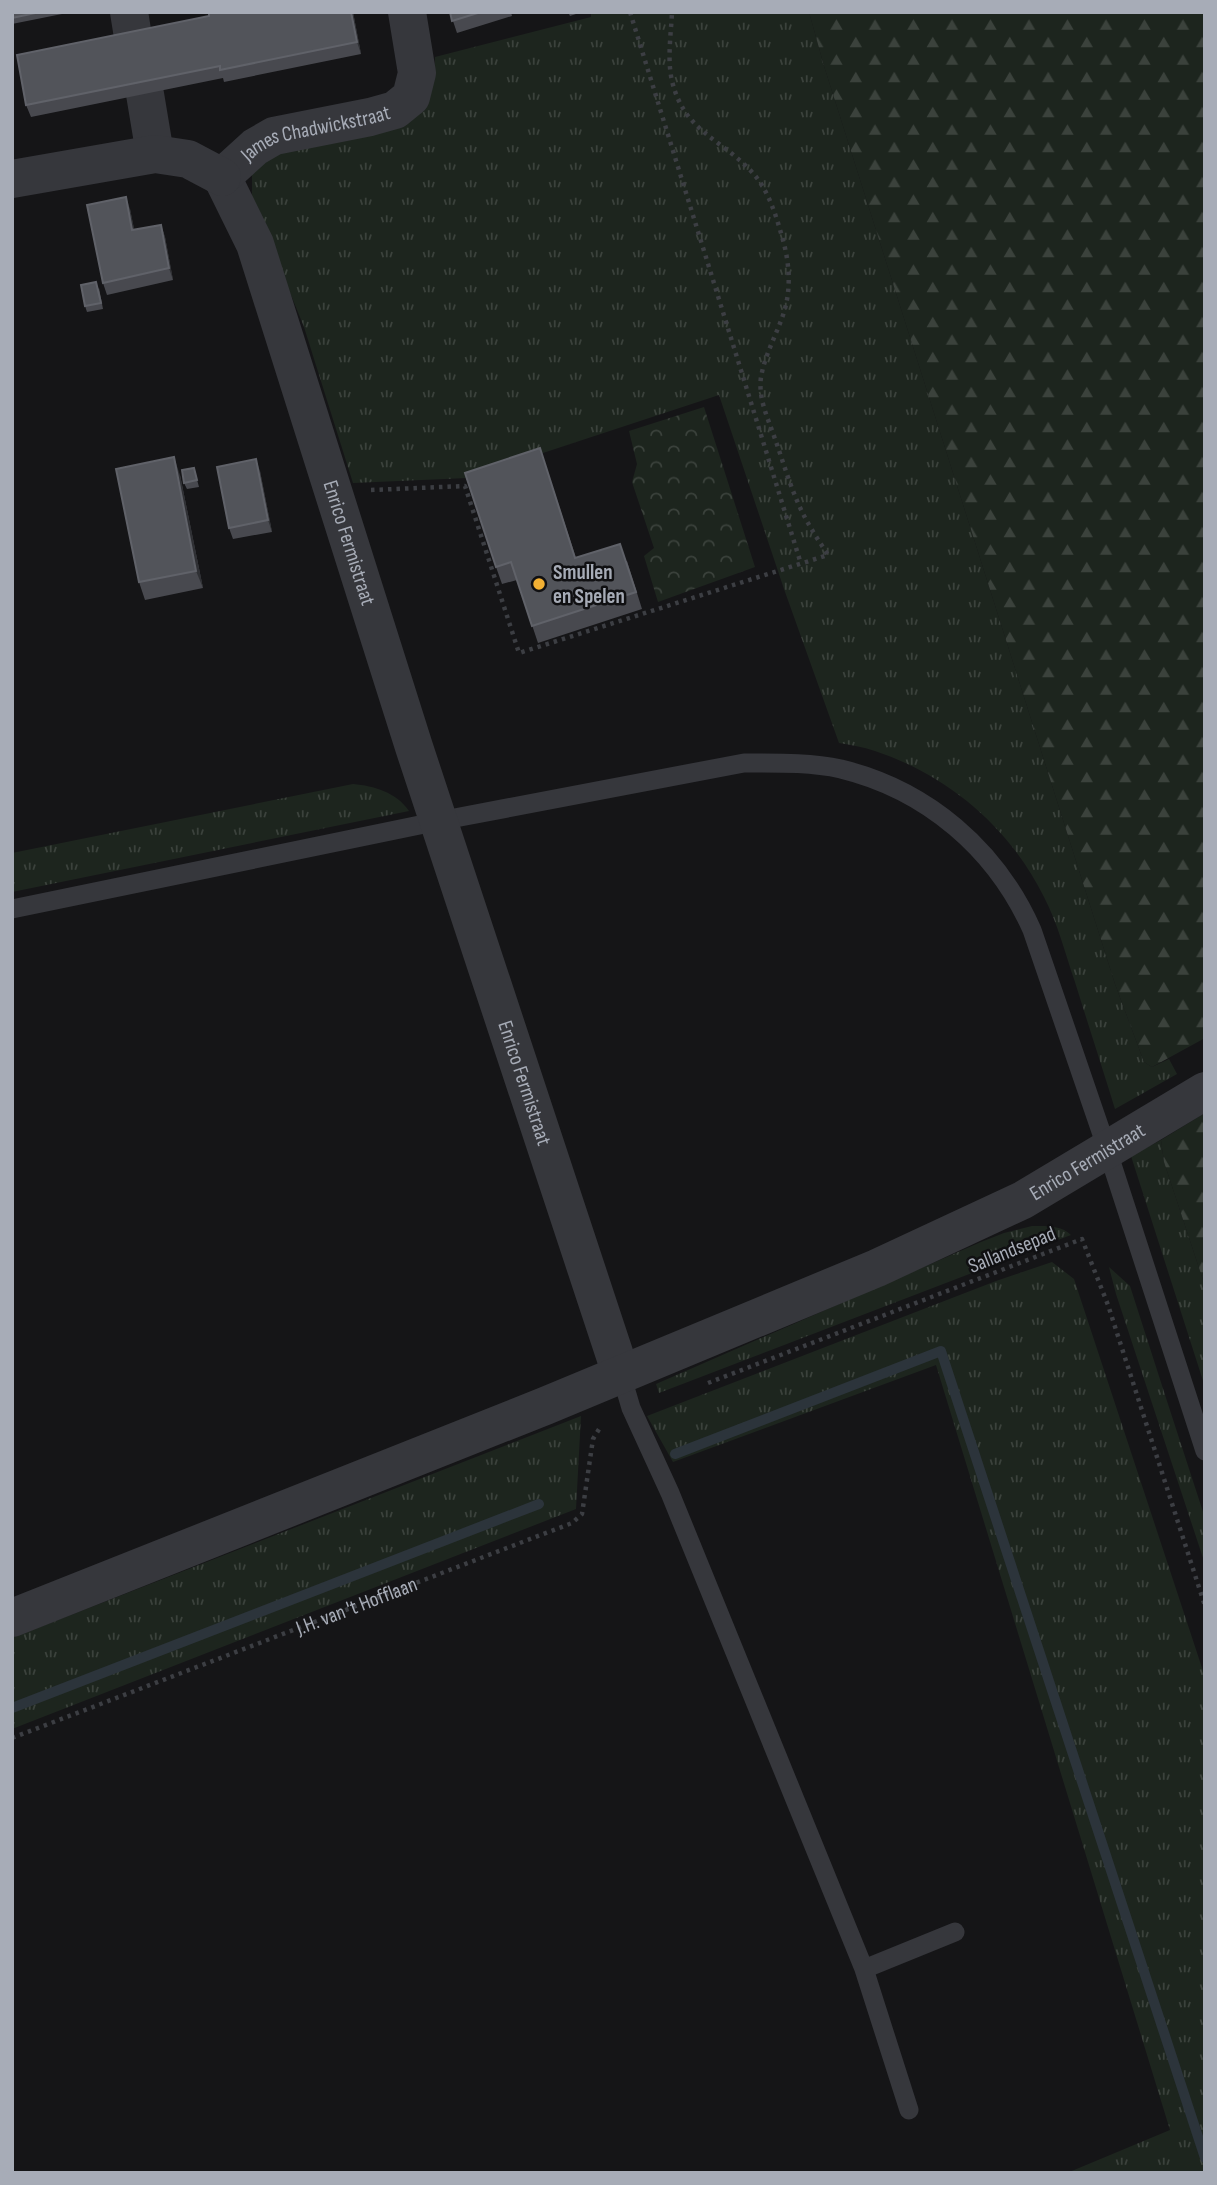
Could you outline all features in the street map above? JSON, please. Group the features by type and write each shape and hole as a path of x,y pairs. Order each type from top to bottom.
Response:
{"street":[{"name":"James Chadwickstraat","path":"222,177 255,147 274,136 370,117 394,110 411,97 417,73 407,12"},
{"path":"145,94 155,153"},
{"path":"12,179 155,153 188,159 222,177"},
{"name":"Enrico Fermistraat","path":"222,177 255,244 332,492 626,1391 889,1262 1023,1200 1205,1091"},
{"path":"12,1618 626,1391"}],"lane":[{"path":"12,909 439,821 744,763 795,763 839,769 884,782 934,809 963,832 1020,903 1032,930 1107,1149 1205,1451"},
{"path":"626,1391 864,1969 909,2110"},
{"path":"864,1969 955,1932"}],"path":[{"path":"630,12 801,564"},
{"path":"332,492 465,486 519,653 828,555 807,523 794,495 761,398 764,365 784,312 789,287 788,260 781,233 765,189 748,168 694,126 679,100 672,81 671,12"},
{"name":"Sallandsepad","path":"707,1384 1082,1240 1108,1305 1205,1606"},
{"name":"J.H. van 't Hofflaan","path":"12,1738 572,1522 582,1514 593,1439 626,1391"}],"green space":[{"path":"591,12 809,12 1115,984 1144,1062 1152,1067 1169,1059 1177,1074 1115,1109 1053,918 1044,897 1014,848 974,807 927,774 875,751 839,743 719,395 467,478 353,483 304,327 252,199 252,174 260,162 434,83 435,57 591,17"},
{"path":"809,12 1205,12 1205,1038 1152,1067 1144,1062 1115,984"},
{"path":"704,407 755,567 658,602 644,556 654,548 632,482 637,464 629,431"},
{"path":"353,784 384,791 398,799 409,811 12,892 12,853"},
{"path":"1205,1113 1205,1286 1164,1162 1161,1140"},
{"path":"1161,1140 1164,1162 1205,1286 1205,1387 1131,1156"},
{"path":"1032,1226 1058,1228 1071,1235 659,1393 656,1384 981,1242"},
{"path":"1052,1262 1074,1279 1205,1677 1205,2173 1067,2173 1170,2130 936,1365 673,1462 647,1416 996,1281"},
{"path":"1109,1267 1130,1286 1205,1518 1205,1564 1116,1294"},
{"path":"581,1416 576,1509 12,1729 12,1638"}],"building":[{"path":"12,12 40,12 12,18"},
{"path":"211,12 351,12 357,42 26,105 17,55 209,16"},
{"path":"450,12 481,12 452,21"},
{"path":"126,197 132,230 161,225 169,268 103,283 87,205"},
{"path":"96,282 101,303 85,306 81,285"},
{"path":"540,448 575,558 620,544 636,592 532,626 511,562 496,567 465,473"},
{"path":"174,457 196,571 139,582 116,469"},
{"path":"256,459 268,520 229,528 217,467"},
{"path":"194,468 197,480 184,483 182,470"}],"waterway":[{"path":"675,1454 941,1351 1205,2158"},
{"path":"12,1708 539,1504"}],"place":[{"name":"Smullen en Spelen","path":"539,584"}]}
